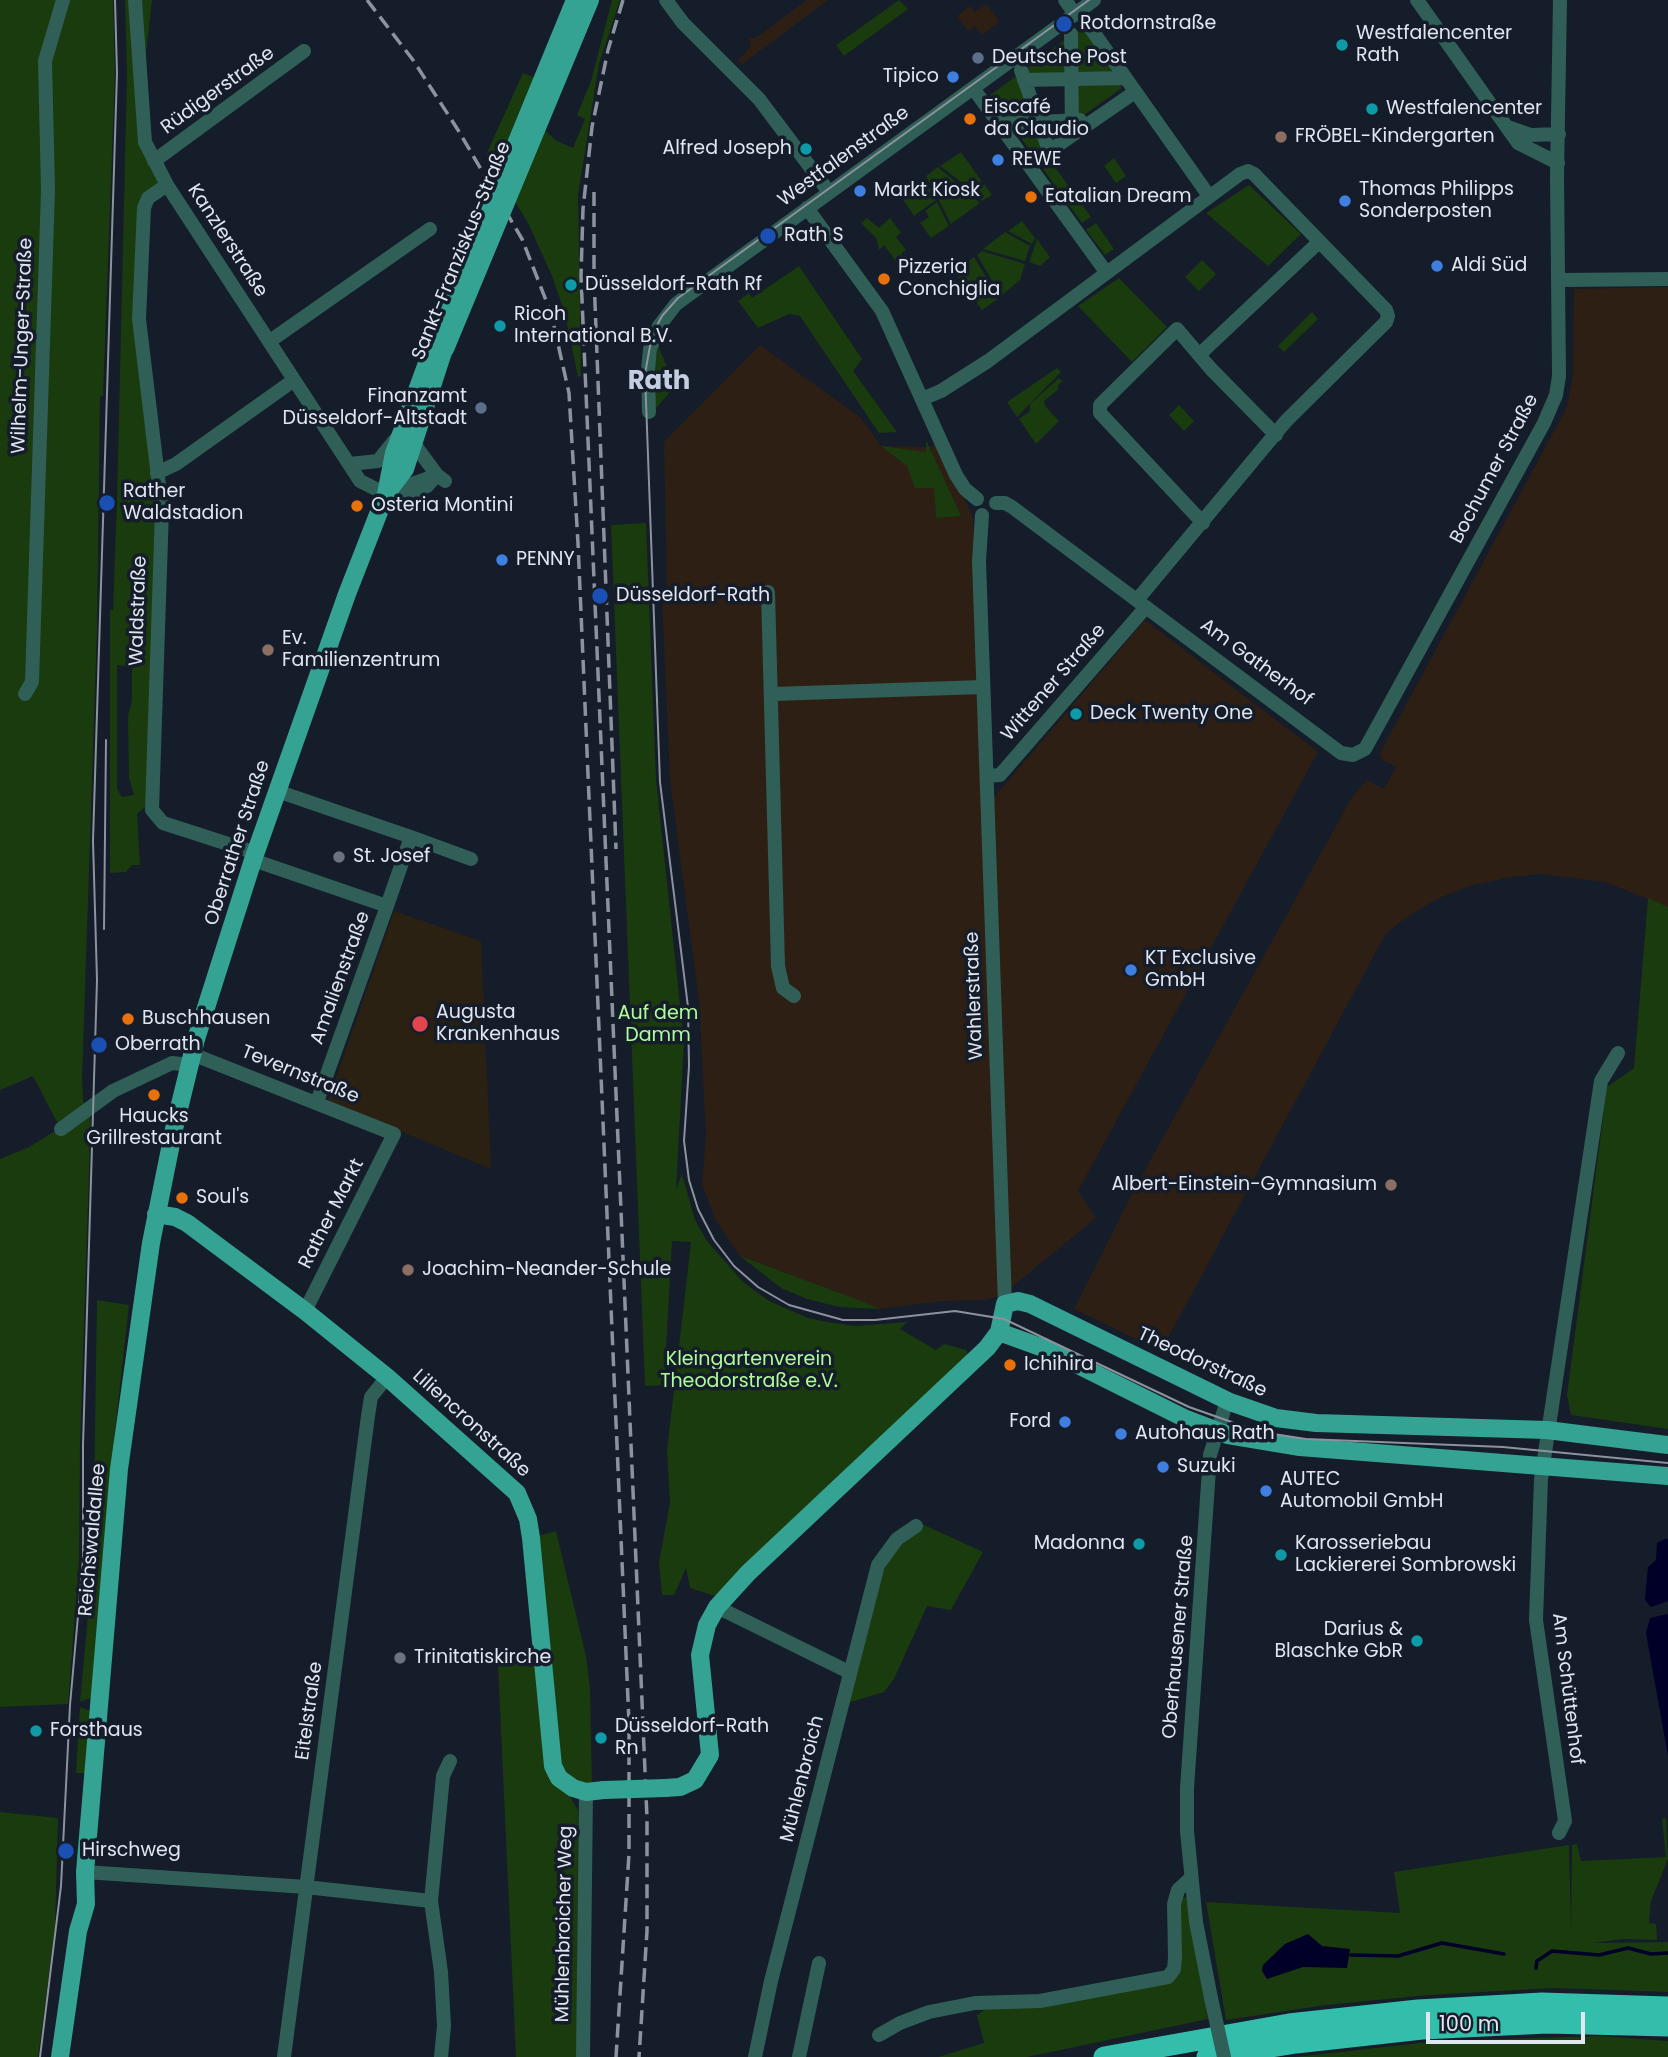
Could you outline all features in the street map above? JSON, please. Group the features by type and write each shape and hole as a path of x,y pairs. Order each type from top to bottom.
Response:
{"highway":[{"path":"1220,2049 1418,2010 1542,2003 1668,2007"},
{"path":"1104,2057 1220,2049 1422,2029 1547,2024 1668,2026"}],"main road":[{"name":"Sankt-Franziskus-Straße","path":"386,494 439,347 576,0"},
{"name":"Sankt-Franziskus-Straße","path":"439,347 590,0"},
{"name":"Oberrather Straße","path":"156,1214 191,1060 254,856 347,594 386,494"},
{"name":"Liliencronstraße","path":"156,1214 175,1217 187,1223 305,1311 387,1377 504,1478 521,1501 531,1538 551,1760 555,1772 565,1783 586,1792"},
{"name":"Reichswaldallee","path":"60,2057 78,1931 76,1907 85,1872 119,1469 156,1214"},
{"name":"Theodorstraße","path":"1006,1304 1018,1301 1030,1304 1227,1401 1276,1418 1316,1423 1547,1430 1668,1445"},
{"path":"586,1792 680,1787 695,1780 710,1755 700,1654 707,1625 717,1607 757,1564 987,1348 999,1332 1006,1304"},
{"path":"999,1332 1046,1349 1216,1432 1268,1444 1668,1476"}],"street":[{"name":"Wilhelm-Unger-Straße","path":"25,694 32,682 47,218 45,61 63,0"},
{"name":"Kanzlerstraße","path":"135,0 145,142 154,161 360,481 386,494"},
{"path":"666,0 683,23 759,99 829,192"},
{"path":"1065,0 1125,78 1209,196"},
{"name":"Westfalenstraße","path":"649,412 650,349 659,326 670,310 829,192 1078,15 1094,0"},
{"path":"1417,0 1526,149 1558,163"},
{"name":"Bochumer Straße","path":"1353,755 1370,743 1551,409 1559,376 1560,0"},
{"path":"1070,34 1072,128"},
{"name":"Rüdigerstraße","path":"154,161 304,51"},
{"path":"1049,152 1023,75 1071,79 1125,78"},
{"path":"973,88 1106,272"},
{"path":"1029,165 1049,152 1072,128 1096,119 1135,92"},
{"path":"999,124 1039,122 1072,128"},
{"path":"1507,126 1531,135 1559,134"},
{"path":"922,399 941,391 988,360 1209,196 1248,171 1386,310 1388,316 1386,322 1286,421 1142,603"},
{"name":"Waldstraße","path":"167,185 148,198 144,208 139,319 162,510 152,810 163,823 387,906"},
{"path":"807,208 882,311 956,475 965,489 977,499"},
{"path":"270,341 430,229"},
{"path":"1200,354 1319,242"},
{"path":"1560,280 1668,279"},
{"path":"1203,523 1100,413 1100,405 1177,329 1211,369 1276,435"},
{"path":"157,472 176,464 294,380"},
{"path":"349,464 378,461 406,437 441,478 386,494"},
{"path":"986,495 996,503 994,512 982,515 975,508 977,499 986,495"},
{"name":"Am Gatherhof","path":"996,503 1005,503 1012,507 1341,752 1353,755"},
{"name":"Wahlerstraße","path":"982,515 979,561 1006,1304"},
{"path":"768,592 773,694 778,966 783,988 794,996"},
{"name":"Wittener Straße","path":"987,776 1000,775 1142,603"},
{"path":"773,694 983,687"},
{"path":"277,791 471,859"},
{"name":"Amalienstraße","path":"317,1102 411,837"},
{"path":"1542,1465 1562,1350 1581,1196 1601,1081 1618,1053"},
{"path":"61,1129 113,1091 172,1063 191,1060"},
{"name":"Tevernstraße","path":"191,1060 317,1102 394,1134"},
{"name":"Rather Markt","path":"305,1311 394,1134"},
{"name":"Eitelstraße","path":"284,2057 368,1416 371,1397 387,1377"},
{"name":"Oberhausener Straße","path":"1220,2049 1187,1831 1188,1766 1210,1455 1227,1401"},
{"name":"Am Schüttenhof","path":"1542,1465 1536,1620 1565,1821 1559,1833"},
{"name":"Mühlenbroich","path":"755,2057 771,1981 878,1565 897,1539 916,1526"},
{"path":"717,1607 849,1672"},
{"path":"441,2057 444,2026 442,1985 431,1901 443,1776 450,1762"},
{"name":"Mühlenbroicher Weg","path":"583,2057 586,1792"},
{"path":"85,1872 306,1887 431,1901"},
{"path":"879,2035 900,2023 929,2012 975,2003 1040,2001 1168,1977 1174,1969 1175,1957 1174,1904 1178,1890 1192,1878"},
{"path":"799,2057 819,1964"}],"shaded area":[{"path":"807,0 828,0 742,64 738,60 751,46 749,39 757,37"},
{"path":"986,4 1000,22 982,35 975,26 968,31 957,16 970,6 975,12"},
{"path":"1668,287 1668,907 1605,882 1541,874 1469,886 1437,899 1407,917 1386,933 1161,1351 1074,1309 1134,1190 1352,797 1367,780 1384,789 1396,767 1381,759 1380,753 1566,409 1573,376 1574,289"},
{"path":"760,345 861,418 881,446 930,447 938,444 973,517 985,808 1145,620 1318,752 1078,1191 1096,1218 1002,1295 986,1300 942,1301 880,1309 740,1256 716,1221 702,1184 706,1134 699,1001 670,781 662,599 667,593 664,442"},
{"name":"Augusta Krankenhaus","path":"394,911 481,941 491,1169 328,1101"}],"green space":[{"path":"0,0 113,0 115,73 103,396 100,396 97,629 82,1080 83,1100 87,1113 91,1111 79,1561 68,1704 0,1707 0,1159 29,1147 60,1128 33,1076 0,1090"},
{"path":"125,0 152,0 146,53 150,143 161,184 147,198 138,313 158,487 150,803 137,814 140,865 132,865 126,872 110,873 110,610 113,610 117,499 127,74","holes":["117,665 132,667 132,700 128,716 129,778 134,795 122,797 117,789"]},
{"path":"612,0 620,0 599,64 578,195 581,376 578,377 565,314 552,276 528,223 486,155 523,73 533,77 542,127 555,140 573,148 585,119 577,115 591,81"},
{"path":"899,0 908,9 844,56 836,45"},
{"path":"1084,26 1122,76 1074,77 1073,35"},
{"path":"1068,37 1068,77 1026,78 1023,71"},
{"path":"1019,74 1035,119 1008,121 990,95"},
{"path":"1116,80 1122,88 1084,115 1074,117 1074,81"},
{"path":"1037,124 1044,145 1032,153 1012,126"},
{"path":"961,152 983,183 964,184 940,166"},
{"path":"1114,158 1126,176 1116,183 1104,166"},
{"path":"1052,163 1091,217 1082,223 1043,169"},
{"path":"938,167 958,184 949,184 949,187 962,187 980,203 951,224 926,176"},
{"path":"985,185 992,195 982,201 965,186"},
{"path":"1249,185 1301,234 1268,266 1206,213"},
{"path":"930,188 936,200 914,216 900,195 909,189"},
{"path":"937,202 949,226 931,238 920,223 929,217 925,211"},
{"path":"867,218 879,228 890,218 901,233 896,237 906,250 901,254 910,267 904,272 884,245 879,250 877,239 861,223"},
{"path":"1022,221 1035,238 1032,244 1008,231"},
{"path":"1096,223 1114,249 1105,255 1086,230"},
{"path":"1005,232 1030,246 1025,261 983,249"},
{"path":"1037,239 1050,257 1040,266 1029,262"},
{"path":"982,251 1025,264 1020,280 1001,296 977,255"},
{"path":"974,257 999,298 982,310 954,271"},
{"path":"1202,260 1216,274 1199,291 1185,277"},
{"path":"799,266 862,359 853,371 897,432 879,433 800,316 789,314 758,328 738,301 749,293 752,298"},
{"path":"1119,278 1167,327 1132,362 1078,306"},
{"path":"1312,312 1318,319 1284,352 1278,346"},
{"path":"658,346 673,380 672,390 656,408 653,378"},
{"path":"1057,368 1061,372 1017,417 1007,402"},
{"path":"1059,378 1062,381 1057,387 1059,389 1044,401 1045,406 1059,421 1036,444 1019,419 1030,411 1030,404"},
{"path":"1179,405 1194,421 1184,431 1169,415"},
{"path":"926,440 961,516 936,518 934,488 915,488 907,466 881,446 926,452"},
{"path":"646,523 656,779 684,1042 676,1189 682,1174 695,1220 707,1241 743,1282 769,1301 808,1318 827,1322 855,1326 907,1322 900,1329 936,1350 944,1344 966,1350 968,1355 715,1596 690,1588 686,1568 674,1595 662,1595 659,1562 670,1502 667,1450 691,1242 672,1241 664,1385 645,1386 611,525"},
{"path":"1648,898 1668,907 1668,1429 1571,1415 1567,1395 1607,1087 1634,1068"},
{"path":"740,1256 880,1309 839,1307 807,1299 781,1288"},
{"path":"97,1300 129,1305 114,1441 94,1697 80,1702 93,1560"},
{"path":"922,1524 983,1552 951,1610 927,1606 894,1679 884,1692 844,1704 887,1560"},
{"path":"556,1531 586,1656 590,1688 592,1787 581,1785 561,1769 535,1537"},
{"path":"535,1663 569,1795 578,1810 577,2057 516,2057 498,1665"},
{"path":"80,1707 90,1711 86,1773 76,1773"},
{"path":"0,1812 58,1818 55,1928 38,2057 0,2057"},
{"path":"1666,1818 1668,1859 1651,1901 1649,1923 1656,1924 1657,1940 1623,1939 1593,1943 1668,1942 1668,1992 1554,1988 1429,1995 1326,2005 1226,2020 1206,1902 1400,1913 1394,1872 1569,1845 1571,1928 1572,1845 1577,1844 1581,1861 1666,1857 1662,1819"},
{"path":"1187,1897 1208,2019 1027,2057 938,2057 984,2043 977,2015 990,2006 1175,1979 1178,1905 1181,1898"},
{"path":"1599,2036 1668,2041 1668,2057 1295,2057 1438,2041"}],"water":[{"path":"1668,1539 1668,1601 1651,1607 1645,1600 1648,1567 1656,1560 1657,1543"},
{"path":"1668,1614 1668,1756 1646,1633 1650,1618"},
{"path":"1308,1934 1322,1946 1350,1949 1347,1968 1303,1967 1267,1979 1262,1971 1263,1965 1285,1944"}],"waterway":[{"path":"1351,1955 1398,1956 1442,1943 1504,1954"},
{"path":"1536,1968 1537,1961 1552,1951 1599,1955 1628,1948 1651,1954 1668,1953"}],"tram line":[{"path":"40,2057 61,1886 70,1705 83,1560 83,1445 97,980 93,841 117,73 115,0"},
{"path":"1089,0 678,298 662,316 652,335 645,374 660,782 688,1007 689,1066 684,1141 689,1180 698,1209 714,1240 734,1266 758,1287 789,1305 843,1320 875,1320 955,1311 1004,1319 1189,1407 1260,1432 1306,1439 1503,1447 1668,1463"},
{"path":"104,929 106,740"}],"railway":[{"path":"367,0 413,60 522,239 551,313 569,393 578,543 629,1723 629,1854 616,2057"},
{"path":"623,0 608,50 592,127 583,209 581,276 647,1818 647,1931 639,2057"},
{"path":"594,192 594,277 616,849"}],"place":[{"name":"Rotdornstraße","path":"1064,24"},
{"name":"Westfalencenter Rath","path":"1342,45"},
{"name":"Deutsche Post","path":"978,58"},
{"name":"Tipico","path":"953,77"},
{"name":"Westfalencenter","path":"1372,109"},
{"name":"Eiscafé da Claudio","path":"970,119"},
{"name":"FRÖBEL-Kindergarten","path":"1281,137"},
{"name":"Alfred Joseph","path":"806,149"},
{"name":"REWE","path":"998,160"},
{"name":"Markt Kiosk","path":"860,191"},
{"name":"Eatalian Dream","path":"1031,197"},
{"name":"Thomas Philipps Sonderposten","path":"1345,201"},
{"name":"Rath S","path":"768,236"},
{"name":"Aldi Süd","path":"1437,266"},
{"name":"Pizzeria Conchiglia","path":"884,279"},
{"name":"Düsseldorf-Rath Rf","path":"571,285"},
{"name":"Ricoh International B.V.","path":"500,326"},
{"name":"Finanzamt Düsseldorf-Altstadt","path":"481,408"},
{"name":"Rather Waldstadion","path":"107,503"},
{"name":"Osteria Montini","path":"357,506"},
{"name":"PENNY","path":"502,560"},
{"name":"Düsseldorf-Rath","path":"600,596"},
{"name":"Ev. Familienzentrum","path":"268,650"},
{"name":"Deck Twenty One","path":"1076,714"},
{"name":"St. Josef","path":"339,857"},
{"name":"KT Exclusive GmbH","path":"1131,970"},
{"name":"Buschhausen","path":"128,1019"},
{"name":"Augusta Krankenhaus","path":"420,1024"},
{"name":"Oberrath","path":"99,1045"},
{"name":"Haucks Grillrestaurant","path":"154,1095"},
{"name":"Albert-Einstein-Gymnasium","path":"1391,1185"},
{"name":"Soul's","path":"182,1198"},
{"name":"Joachim-Neander-Schule","path":"408,1270"},
{"name":"Ichihira","path":"1010,1365"},
{"name":"Ford","path":"1065,1422"},
{"name":"Autohaus Rath","path":"1121,1434"},
{"name":"Suzuki","path":"1163,1467"},
{"name":"AUTEC Automobil GmbH","path":"1266,1491"},
{"name":"Madonna","path":"1139,1544"},
{"name":"Karosseriebau Lackiererei Sombrowski","path":"1281,1555"},
{"name":"Darius & Blaschke GbR","path":"1417,1641"},
{"name":"Trinitatiskirche","path":"400,1658"},
{"name":"Forsthaus","path":"36,1731"},
{"name":"Düsseldorf-Rath Rn","path":"601,1738"},
{"name":"Hirschweg","path":"66,1851"}],"district":[{"name":"Rath","path":"659,382"}],"park label":[{"name":"Auf dem Damm","path":"658,1025"},
{"name":"Kleingartenverein Theodorstraße e.V.","path":"749,1371"}]}
